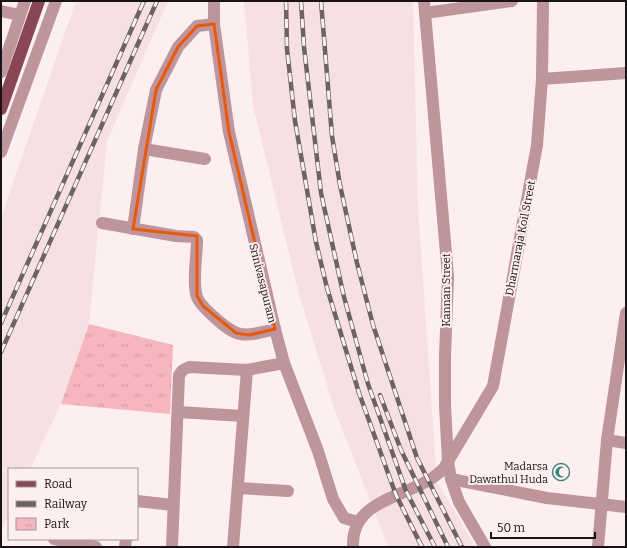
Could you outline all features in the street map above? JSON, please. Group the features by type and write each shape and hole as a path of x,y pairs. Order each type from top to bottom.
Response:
{"main road":[{"path":"1,109 39,1"}],"street":[{"path":"1,72 3,57 25,1"},
{"path":"1,152 56,1"},
{"name":"Srinivasapuram","path":"214,1 214,24 229,132 284,363 318,451 334,499 344,518 358,522"},
{"path":"425,7 512,1"},
{"name":"Dharmaraja Koil Street","path":"358,522 370,509 433,478 448,461 493,386 537,145 542,79 543,1"},
{"name":"Kannan Street","path":"425,7 448,276 445,406 448,461 451,479 462,508 485,547"},
{"path":"1,11 20,15"},
{"path":"133,230 144,149 156,90 178,47 197,26 214,24"},
{"path":"542,79 626,73"},
{"path":"144,149 205,159"},
{"path":"102,223 133,230 194,237 197,240 197,296 203,306 226,328 236,333 248,335 275,329"},
{"path":"598,547 607,440 626,312"},
{"path":"172,547 179,375 183,370 189,367 247,370 284,363"},
{"path":"233,547 247,370"},
{"path":"178,412 243,416"},
{"path":"607,440 626,443"},
{"path":"451,479 547,498 626,507"},
{"path":"238,488 288,491"},
{"path":"138,501 173,505"},
{"path":"353,547 354,532 358,522"},
{"path":"59,540 96,547"}],"highlighted area":[{"path":"214,24 229,132 275,329 249,335 236,333 203,306 197,296 197,236 133,229 156,90 178,47 197,26"}],"shaded area":[{"path":"76,1 168,1 107,141 89,324 61,404 30,468 8,468 8,517 1,532 1,217"},
{"path":"244,1 413,1 418,208 437,482 476,547 389,547 385,539 334,408 299,294 253,106"}],"green space":[{"path":"89,324 173,345 170,414 61,404"}],"railway":[{"path":"1,323 144,1"},
{"path":"1,352 157,1"},
{"path":"286,1 287,49 295,121 316,242 327,288 359,393 396,495 422,547"},
{"path":"301,1 304,47 321,193 344,297 368,384 406,491 435,547"},
{"path":"321,1 332,136 340,185 357,263 373,325 417,458 462,547"},
{"path":"380,395 401,450 448,547"}],"place":[{"name":"Madarsa Dawathul Huda","path":"561,472"}]}
